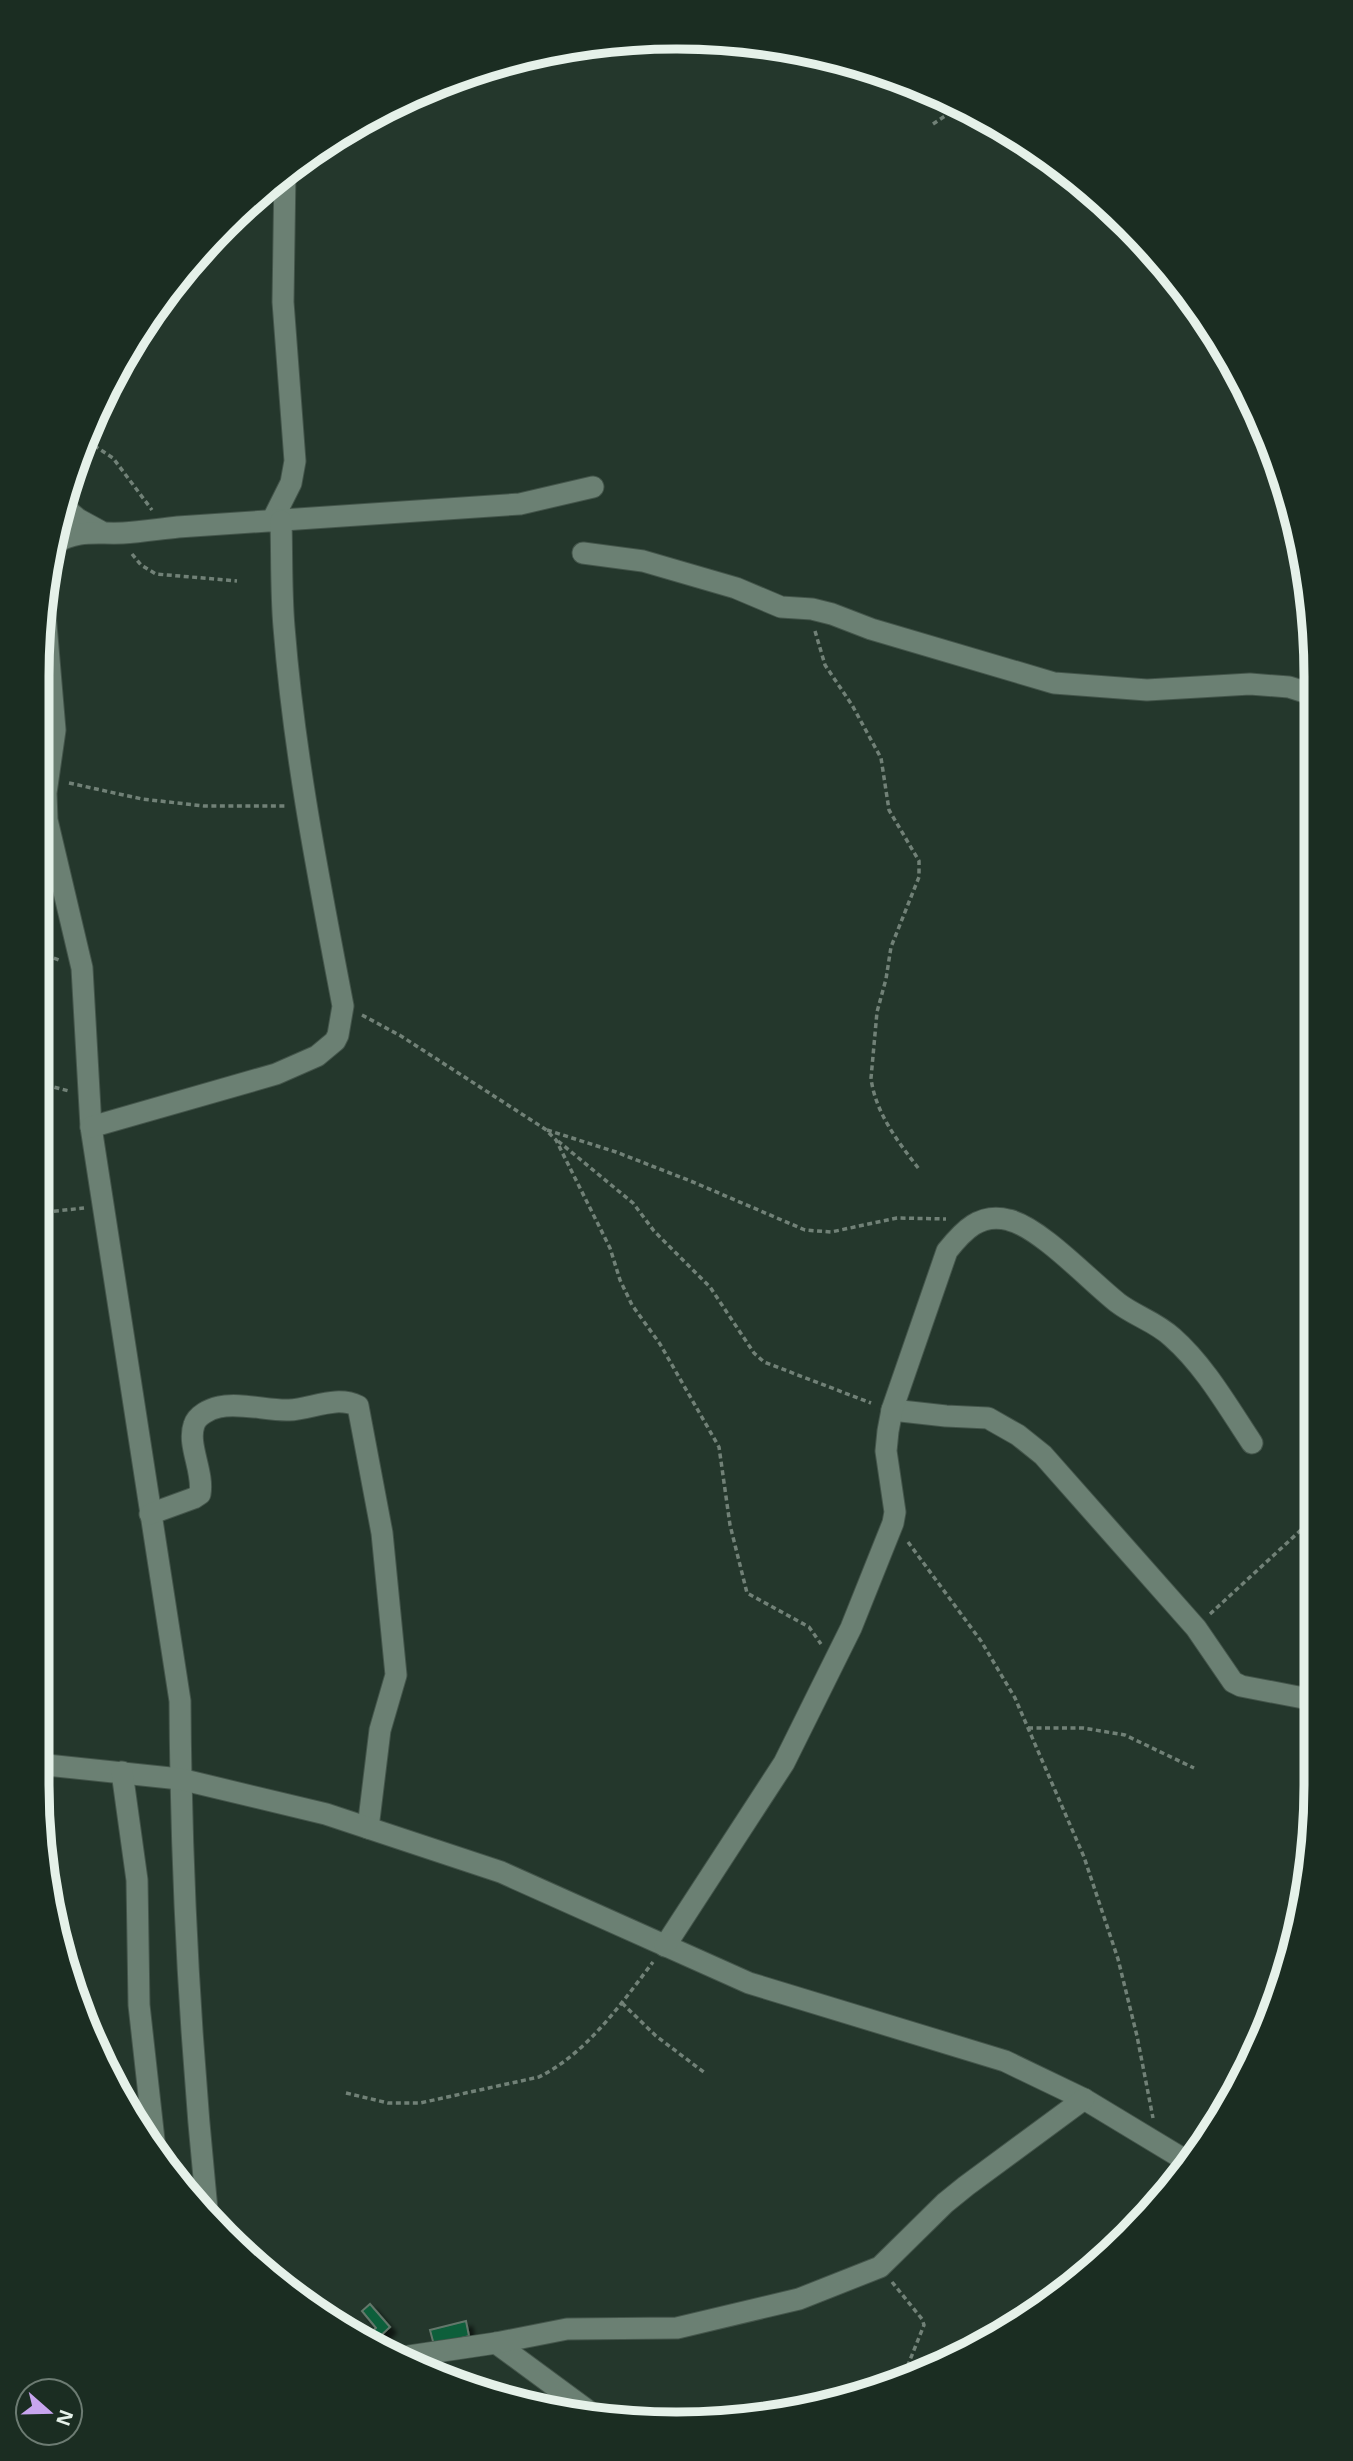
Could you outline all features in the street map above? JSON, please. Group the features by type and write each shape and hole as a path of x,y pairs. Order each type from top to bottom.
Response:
{"street":[{"path":"91,1127 276,1074 317,1056 335,1041 338,1035 343,1006 305,806 284,625 277,521 295,461 283,302 285,187"},
{"path":"65,538 74,533 109,533 520,504 593,487"},
{"path":"70,513 109,533"},
{"path":"583,554 643,561 736,588 780,607 841,616 870,629 1054,683 1147,690 1250,684 1289,687 1304,692"},
{"path":"49,663 55,730 49,772"},
{"path":"49,828 82,968 91,1127 180,1701 180,1779 194,2081 206,2199"},
{"path":"665,1946 784,1763 851,1628 892,1523 894,1512 886,1451 892,1410 947,1251 963,1231 975,1222 993,1218 1008,1219 1045,1240 1121,1305 1172,1337 1215,1388 1252,1443"},
{"path":"150,1514 194,1499 200,1494 201,1485 193,1438 194,1424 201,1414 222,1406 290,1410 342,1401 358,1406 382,1534 396,1675 380,1730 368,1828"},
{"path":"892,1410 946,1416 979,1416 996,1421 1018,1435 1043,1455 1196,1628 1237,1684 1304,1698"},
{"path":"49,1765 180,1779 326,1814 501,1872 749,1983 1005,2061 1084,2099 1180,2157"},
{"path":"122,1772 138,1880 139,2005 153,2130"},
{"path":"416,2355 567,2329 658,2330 696,2325 799,2299 880,2267 944,2203 1084,2099"},
{"path":"496,2343 579,2404"}],"path":[{"path":"933,124 950,112"},
{"path":"93,446 113,457 165,528"},
{"path":"109,533 141,565 156,574 237,581"},
{"path":"800,608 816,632 825,665 852,705 881,758 891,817 919,861 919,877 891,947 877,1012 871,1078 872,1087 892,1134 919,1169"},
{"path":"49,791 61,784 71,783 142,799 204,806 305,806"},
{"path":"343,1006 401,1036 545,1129 633,1203 654,1231 710,1287 754,1353 764,1362 892,1410"},
{"path":"49,1086 88,1095"},
{"path":"545,1129 693,1181 797,1227 813,1231 831,1232 897,1218 958,1219"},
{"path":"556,1140 610,1248 632,1306 660,1343 719,1447 730,1525 747,1593 809,1627 820,1642 831,1669"},
{"path":"49,1212 103,1207"},
{"path":"892,1523 919,1554 982,1641 1015,1698 1084,1857 1118,1959 1159,2144"},
{"path":"1196,1628 1304,1527"},
{"path":"1028,1728 1083,1728 1125,1735 1194,1768"},
{"path":"346,2093 388,2103 420,2103 539,2077 580,2048 622,2003 665,1946"},
{"path":"622,2003 656,2036 705,2073"},
{"path":"880,2267 924,2325 907,2368"}],"building":[{"path":"370,2304 390,2327 380,2337 371,2332 376,2328 362,2311"},
{"path":"466,2321 469,2336 434,2345 430,2330"}]}
